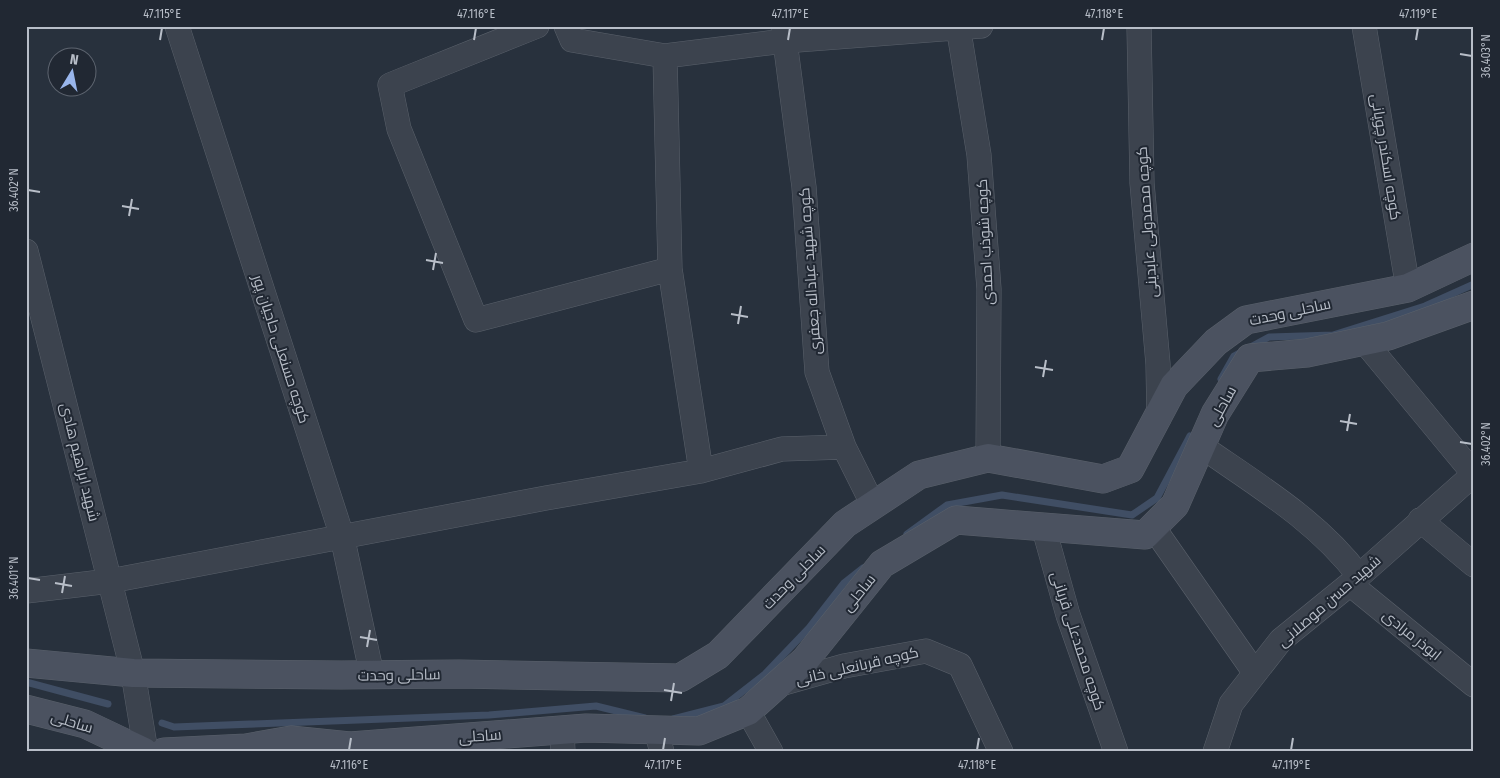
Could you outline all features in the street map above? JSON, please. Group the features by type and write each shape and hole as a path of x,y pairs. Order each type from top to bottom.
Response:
{"street":[{"name":"کوچه حسنعلی حاجیان پور","path":"177,26 342,536 372,675"},
{"path":"536,26 390,85 399,129 476,320 670,269"},
{"path":"566,26 572,40 665,56 784,33 966,27"},
{"name":"کوچه محمدولی عابدینی","path":"1139,26 1142,183 1158,364 1159,418"},
{"name":"کوچه اسکندر چوپانی","path":"1364,26 1408,288"},
{"name":"کوچه شوذب احمدی","path":"966,27 979,154 989,289 988,458"},
{"name":"کوچه شهید عباداله جعفری","path":"784,33 804,187 817,372 844,447 873,505"},
{"path":"665,56 670,269 701,472"},
{"name":"شهید ابراهیم هادی","path":"26,251 133,673 145,752"},
{"name":"ساحلی وحدت","path":"26,663 133,673 459,674 680,678 718,655 845,524 919,475 988,458 1103,479 1130,469 1159,418 1174,386 1216,342 1246,320 1408,288 1474,257"},
{"name":"ساحلی","path":"164,752 293,746 562,741 586,728 659,741 699,731 748,711 805,660 882,564 956,520 1044,529 1145,536 1175,505 1216,414 1250,358 1307,353 1388,336 1474,305"},
{"path":"1364,341 1474,474"},
{"name":"ابوذر مرادی","path":"1201,446 1290,507 1342,554 1355,580 1474,685"},
{"path":"26,591 110,580 342,536 701,472 782,449 844,447"},
{"name":"شهید حسن موصلانی","path":"1215,752 1231,704 1281,640 1355,580 1420,520 1474,474"},
{"path":"1420,520 1474,565"},
{"path":"1153,527 1255,673"},
{"name":"کوچه محمدعلی قربانی","path":"1044,529 1068,615 1116,752"},
{"name":"کوچه قربانعلی خانی","path":"776,685 844,666 926,651 960,665 1001,752"},
{"name":"ساحلی","path":"26,709 85,724 145,752"},
{"path":"748,711 771,752"}],"waterway":[{"path":"1221,379 1234,356 1269,337 1333,335 1425,306 1474,284"},
{"path":"907,534 947,505 1002,495 1132,515 1157,498 1190,436"},
{"path":"673,719 724,706 765,674 809,628 844,583 863,568"},
{"path":"26,682 108,704"},
{"path":"162,723 174,727 489,715 596,706 645,718"}]}
